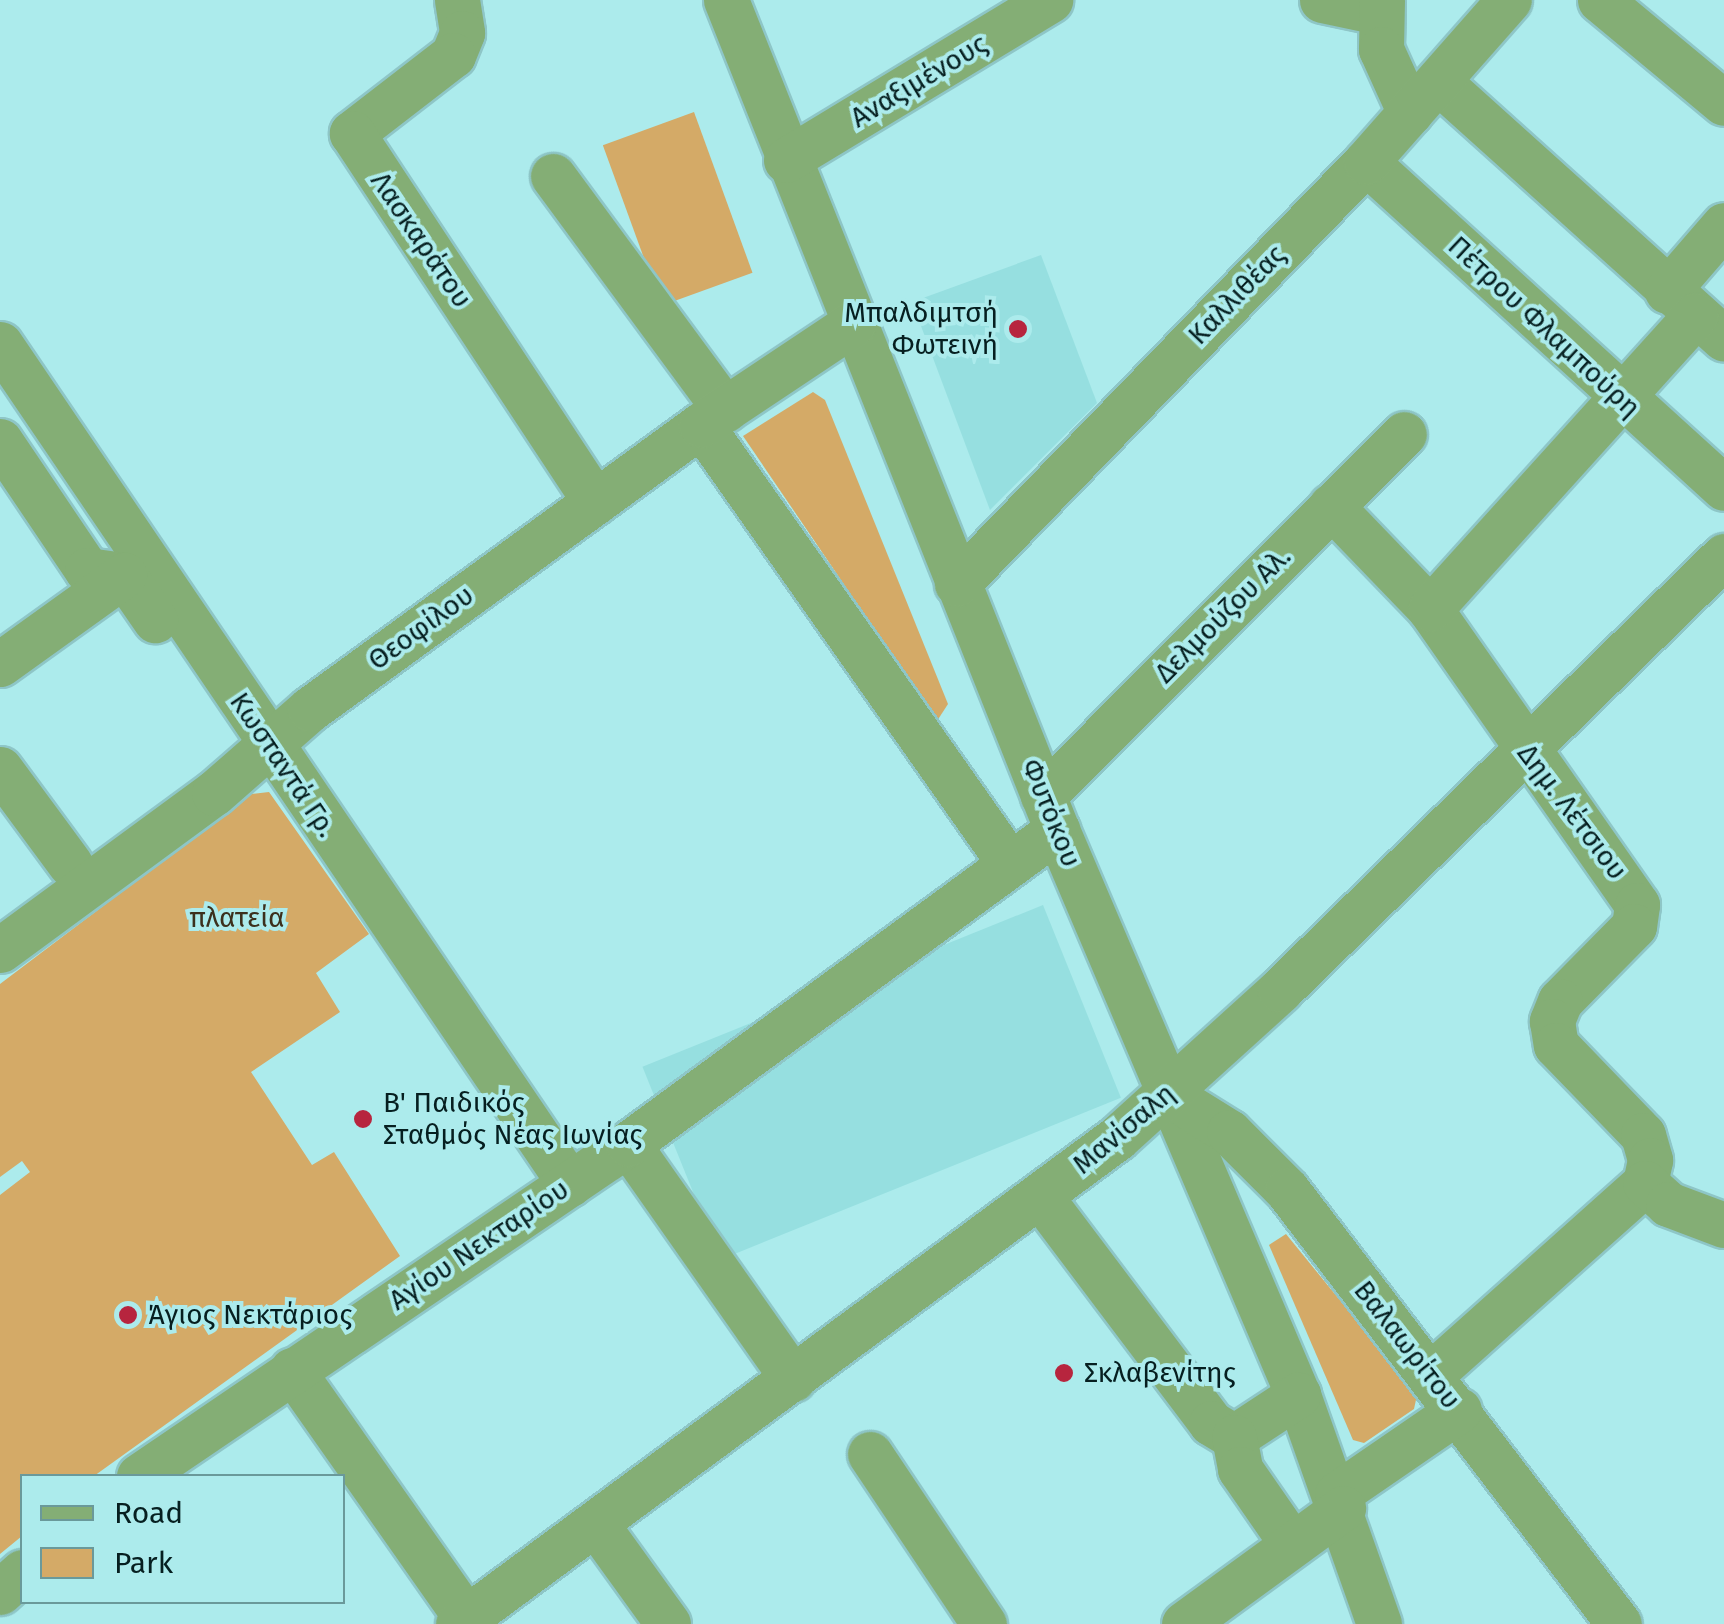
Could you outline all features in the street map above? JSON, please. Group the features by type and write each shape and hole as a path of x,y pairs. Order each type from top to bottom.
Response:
{"street":[{"name":"Λασκαράτου","path":"457,0 462,33 454,55 352,133 595,502"},
{"name":"Φυτόκου","path":"726,0 786,160 1050,813 1298,1395 1340,1501 1380,1624"},
{"name":"Αναξιμένους","path":"786,160 1050,0"},
{"path":"1322,0 1380,6 1381,49 1425,98 1696,315"},
{"name":"Καλλιθέας","path":"957,584 1366,162 1509,0"},
{"path":"1600,0 1724,104"},
{"name":"Πέτρου Φλαμπούρη","path":"1366,162 1624,401 1724,488"},
{"path":"553,176 1010,864"},
{"path":"1430,609 1624,401 1696,315 1724,225"},
{"name":"Θεοφίλου","path":"0,950 214,793 253,743 854,323"},
{"name":"Κωσταντά Γρ.","path":"0,344 253,743 570,1184"},
{"name":"Δελμούζου Αλ.","path":"1050,813 1330,506 1404,434"},
{"path":"0,440 87,570 124,575 253,743"},
{"name":"Δημ. Λέτσιου","path":"1330,506 1430,609 1524,748 1638,905 1634,926 1560,1001 1552,1021 1556,1045 1642,1135 1650,1160 1645,1183"},
{"name":"Μανίσαλη","path":"462,1621 1040,1196 1168,1094 1524,748 1680,605 1724,556"},
{"path":"0,664 124,575"},
{"path":"0,769 70,864"},
{"name":"Αγίου Νεκταρίου","path":"142,1474 628,1144 1010,864 1050,813"},
{"name":"Βαλαωρίτου","path":"1168,1094 1229,1132 1287,1207 1459,1410 1619,1624"},
{"path":"628,1144 793,1380"},
{"path":"1430,1375 1645,1183 1668,1204 1724,1225"},
{"path":"1040,1196 1155,1356 1211,1424 1234,1438 1240,1470 1292,1544"},
{"path":"292,1370 462,1621"},
{"path":"1234,1438 1298,1395"},
{"path":"1184,1624 1292,1544 1340,1501 1459,1410"},
{"path":"870,1454 984,1624"},
{"path":"596,1524 668,1624"},
{"path":"0,1592 20,1574"}],"shaded area":[{"path":"1041,255 1097,403 990,510 912,302"},
{"path":"1043,905 1121,1098 720,1260 642,1067"}],"green space":[{"path":"694,112 752,273 661,306 603,145"},
{"path":"813,392 825,400 948,704 937,721 743,436"},
{"name":"πλατεία","path":"269,792 369,934 316,973 340,1012 251,1072 312,1165 334,1152 400,1256 97,1474 20,1474 20,1538 0,1554 0,1195 30,1172 22,1161 0,1177 0,984 251,794"},
{"path":"1286,1234 1417,1395 1414,1409 1364,1443 1353,1440 1269,1245"}],"place":[{"name":"Μπαλδιμτσή Φωτεινή","path":"1018,329"},
{"name":"Β' Παιδικός Σταθμός Νέας Ιωνίας","path":"363,1119"},
{"name":"Άγιος Νεκτάριος","path":"128,1315"},
{"name":"Σκλαβενίτης","path":"1064,1373"}]}
